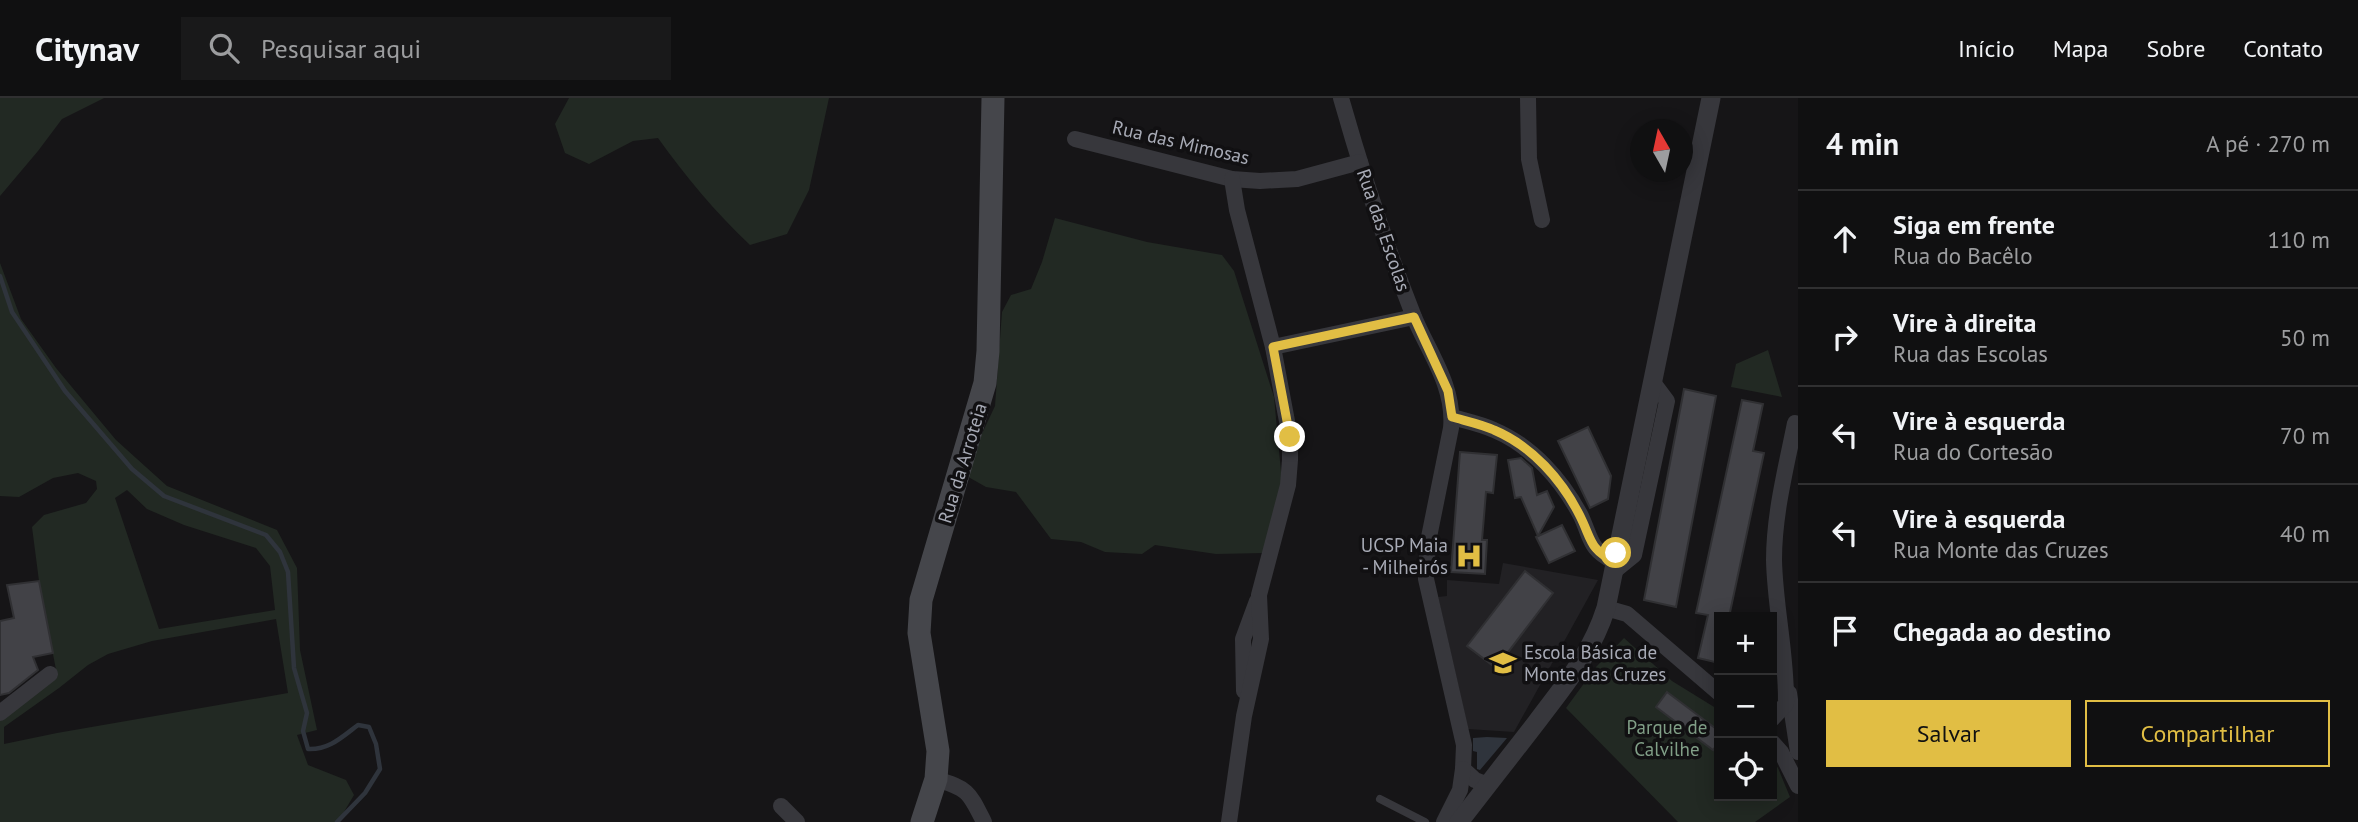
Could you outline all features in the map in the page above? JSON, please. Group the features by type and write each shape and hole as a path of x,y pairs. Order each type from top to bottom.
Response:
{"main road":[{"name":"Rua da Arroteia","path":"922,822 938,767 936,734 919,633 919,615 921,600 985,383 988,351 993,98"}],"street":[{"name":"Rua das Escolas","path":"1341,98 1360,162 1414,317 1448,391 1452,417 1427,542 1426,579 1464,745 1460,790 1444,822"},
{"path":"1528,98 1529,159 1542,220"},
{"path":"1460,822 1588,653 1606,608 1711,98"},
{"name":"Rua das Mimosas","path":"1075,139 1232,179 1297,179 1360,162"},
{"path":"1229,822 1244,716 1261,639 1259,595 1288,485 1290,460 1290,437 1273,347 1237,210 1232,179"},
{"path":"1273,347 1414,317"},
{"path":"1452,417 1494,430 1525,449 1553,473 1580,516 1592,544 1614,567"},
{"path":"1777,714 1786,704 1786,684 1775,585 1775,526 1795,423"},
{"path":"1606,608 1627,614 1714,689"},
{"path":"0,712 50,674"},
{"path":"1786,684 1792,699 1798,752"},
{"path":"1777,741 1795,728"},
{"path":"1777,748 1798,786"},
{"path":"1463,769 1488,785"},
{"path":"936,779 964,789 984,822"},
{"path":"781,806 796,822"}],"lane":[{"path":"1380,799 1425,822"}],"shaded area":[{"name":"Escola Básica de Monte das Cruzes","path":"1503,563 1598,580 1514,732 1468,729 1438,597 1447,596 1447,580 1499,584"},
{"path":"1473,738 1507,738 1480,770 1477,769 1477,752 1473,751"}],"green space":[{"path":"0,98 104,98 62,119 0,196"},
{"path":"569,98 829,98 809,190 787,234 750,245 701,194 658,138 633,141 589,164 565,153 555,124"},
{"path":"1055,218 1147,242 1222,255 1234,271 1274,397 1283,493 1264,553 1216,554 1155,545 1142,554 1105,552 1081,542 1051,539 1016,492 986,487 963,474 995,406 1002,312 1011,295 1031,289"},
{"path":"0,263 21,319 56,368 116,440 167,486 277,530 297,568 300,650 317,730 297,735 308,765 346,780 354,795 338,822 0,822 0,719 57,675 32,527 44,515 86,503 97,489 96,481 78,473 53,478 19,497 0,496","holes":["127,490 147,509 184,525 256,548 270,566 275,610 159,629 115,498","276,619 288,693 4,744 4,727 88,665 108,654 152,641"]},
{"path":"1768,350 1782,397 1731,387 1736,364"},
{"name":"Parque de Calvilhe","path":"1624,638 1672,681 1714,707 1714,801 1777,801 1777,767 1790,797 1755,822 1678,822 1566,708 1596,667"}],"building":[{"path":"1684,389 1716,396 1676,607 1644,600"},
{"path":"1742,400 1763,404 1753,451 1764,453 1730,612 1714,612 1714,662 1698,658 1708,615 1696,613"},
{"path":"1588,427 1611,476 1608,499 1590,508 1558,441"},
{"path":"1460,452 1497,455 1493,493 1486,492 1482,540 1487,540 1485,574 1451,572"},
{"path":"1521,458 1532,468 1537,495 1547,491 1554,507 1538,536 1521,497 1515,498 1508,460"},
{"path":"1562,525 1575,551 1549,563 1536,537"},
{"path":"1525,571 1553,593 1496,668 1467,646"},
{"path":"39,581 53,653 33,657 38,670 9,693 0,695 0,621 14,618 7,585"},
{"path":"1667,692 1714,727 1714,749 1713,750 1656,707"}],"waterway":[{"path":"0,276 12,312 65,391 132,469 164,496 266,535 280,552 288,572 294,668 307,713 303,731 308,749 329,745 358,725 369,727 376,744 380,769 365,793 337,822"}],"place":[{"name":"UCSP Maia - Milheirós","path":"1469,556"},
{"name":"Escola Básica de Monte das Cruzes","path":"1503,663"}],"route":[{"path":"1290,437 1273,347 1414,317 1448,391 1452,417 1494,430 1525,449 1553,473 1600,555 1615,562 1616,553"}]}
